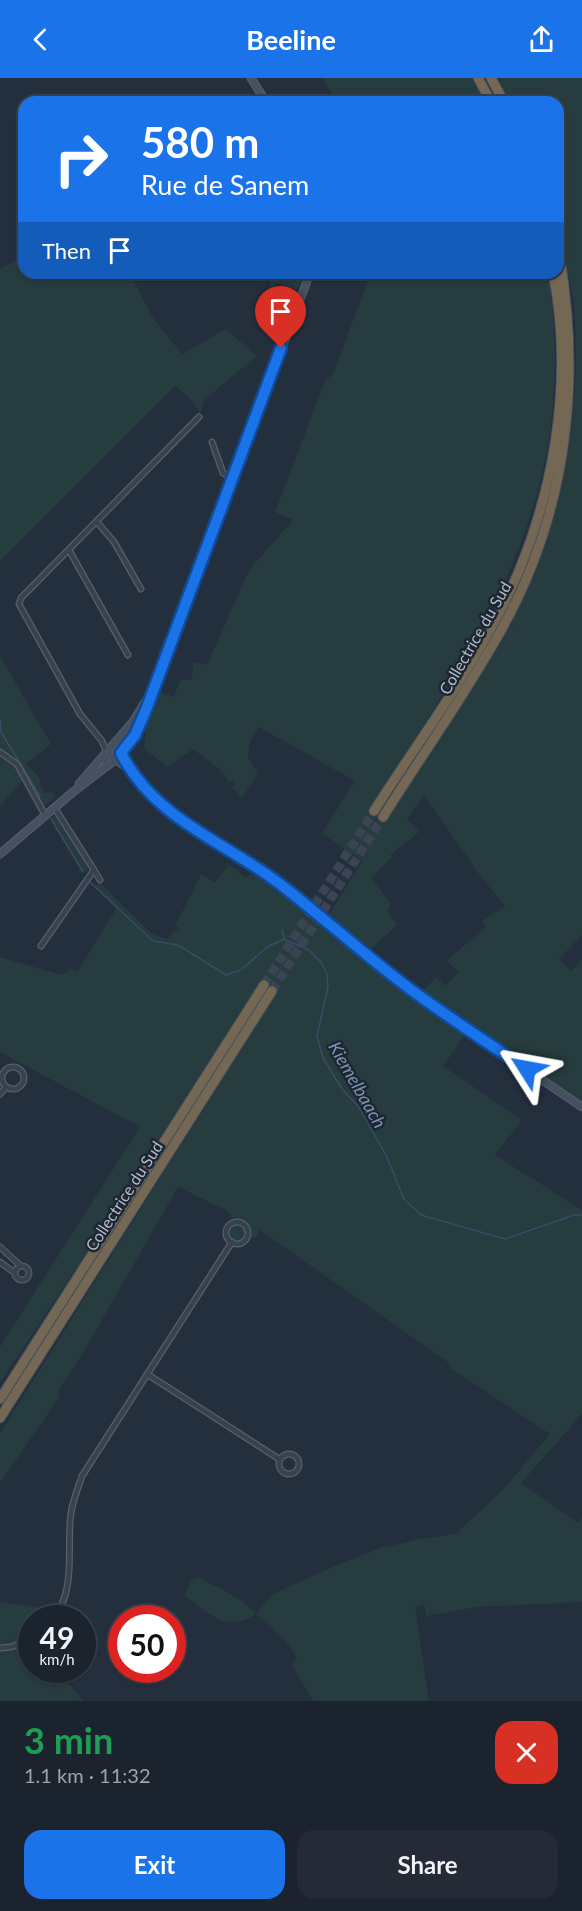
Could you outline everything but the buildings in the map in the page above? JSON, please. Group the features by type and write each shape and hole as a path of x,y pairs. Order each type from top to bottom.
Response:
{"highway":[{"path":"478,78 488,96"},
{"path":"491,78 501,96"},
{"name":"Collectrice du Sud","path":"374,811 493,623 535,528 552,462 561,384 558,305 554,279"},
{"name":"Collectrice du Sud","path":"383,817 500,632 542,541 563,461 570,384 568,304 564,279"},
{"name":"Collectrice du Sud","path":"0,1399 264,985"},
{"name":"Collectrice du Sud","path":"0,1418 272,991"}],"main road":[{"path":"251,78 262,96"},
{"path":"0,854 72,792 115,760 139,728 308,279"},
{"path":"72,792 114,746 140,713 156,682"},
{"path":"114,746 121,753 129,769 156,800 178,819 272,878 414,993 582,1107"},
{"path":"107,753 129,769"}],"street":[{"path":"107,753 102,741 80,714 19,604 21,598 199,417"},
{"path":"192,424 198,430"},
{"path":"212,442 223,473 232,478"},
{"path":"97,522 114,542 141,589"},
{"path":"69,550 128,655"},
{"path":"102,741 114,746"},
{"path":"0,752 17,764 45,815"},
{"path":"54,807 100,880"},
{"path":"41,946 94,870"},
{"path":"13,1067 20,1069 25,1079 22,1086 12,1090 6,1087 2,1080 3,1073 13,1067"},
{"path":"0,1094 6,1087"},
{"path":"232,1223 242,1224 247,1228 246,1238 238,1244 232,1242 226,1234 228,1228 232,1223"},
{"path":"60,1605 69,1578 71,1513 82,1476 232,1242"},
{"path":"0,1247 21,1266 27,1268 27,1277 21,1280 0,1263"},
{"path":"15,1273 21,1266"},
{"path":"147,1374 279,1459"},
{"path":"288,1454 294,1455 298,1460 297,1470 291,1474 284,1473 279,1469 279,1459 288,1454"},
{"path":"0,1648 18,1644"}],"green space":[{"path":"321,78 472,78 482,96 334,96"},
{"path":"496,78 582,78 582,935 559,959 571,971 582,959 582,1101 422,992 436,977 445,986 459,972 446,961 486,927 482,921 505,906 479,874 424,795 407,819 419,832 390,855 392,857 371,878 391,904 387,911 397,925 370,950 328,917 362,861 322,833 355,781 259,727 250,741 248,759 258,773 242,798 232,787 235,784 232,780 229,782 222,771 193,749 167,767 144,748 148,712 159,692 174,697 180,681 192,679 193,662 207,665 249,570 293,520 275,512 325,381 333,374 369,279 549,279 555,354 551,427 537,495 514,559 485,621 451,682 370,809 386,820 510,626 513,626 512,622 530,585 544,547 565,468 575,387 576,346 573,294 564,255 564,96 506,96"},
{"path":"18,259 18,279 132,279 153,318 182,354 226,329 257,356 204,400 200,414 193,401 175,386 0,561 0,269"},
{"path":"270,279 302,279 297,290 276,283 270,296"},
{"path":"0,656 51,744 26,764 39,777 44,793 52,792 55,797 44,806 38,803 24,779 0,806"},
{"path":"55,815 88,867 87,871 83,872 51,819"},
{"path":"229,864 246,878 250,874 271,882 411,995 466,1034 443,1066 522,1120 495,1155 582,1210 582,1414 521,1483 578,1523 582,1518 582,1602 477,1607 426,1616 424,1604 415,1607 429,1701 313,1701 292,1665 297,1658 285,1640 256,1614 273,1594 337,1565 378,1549 419,1539 455,1534 501,1492 550,1434 450,1368 449,1363 260,1230 255,1238 248,1235 242,1243 232,1242 226,1231 236,1222 226,1210 178,1187 83,1353 58,1391 60,1396 0,1483 0,1433 276,993 261,983 249,998 140,1169 138,1168 106,1216 97,1237 0,1383 0,1347 140,1127 0,1052 0,957 62,975 70,969 78,971 116,909 95,887 100,883 152,934 168,939 172,932 180,930 176,924 201,875 215,882"},
{"path":"199,1577 240,1600 256,1614 245,1620 227,1622 218,1619 184,1596 192,1579"},
{"path":"0,1602 22,1605 18,1605 18,1683 68,1683 83,1701 0,1701"}],"waterway":[{"path":"0,720 1,732 40,796"},
{"path":"51,819 83,872"},
{"name":"Kiemelbaach","path":"90,882 153,941 178,945 226,975 241,970 267,947 284,939 309,950 321,962 327,974 328,987 317,1036 323,1058 342,1089 358,1106 386,1155 404,1199 421,1215 505,1239 574,1215 582,1215"},
{"path":"282,930 284,938"}],"tunnel":[{"path":"264,985 374,811"},
{"path":"272,991 383,817"}],"route":[{"path":"281,348 139,728 121,753 129,769 156,800 178,819 279,883 414,993 527,1069"}]}
